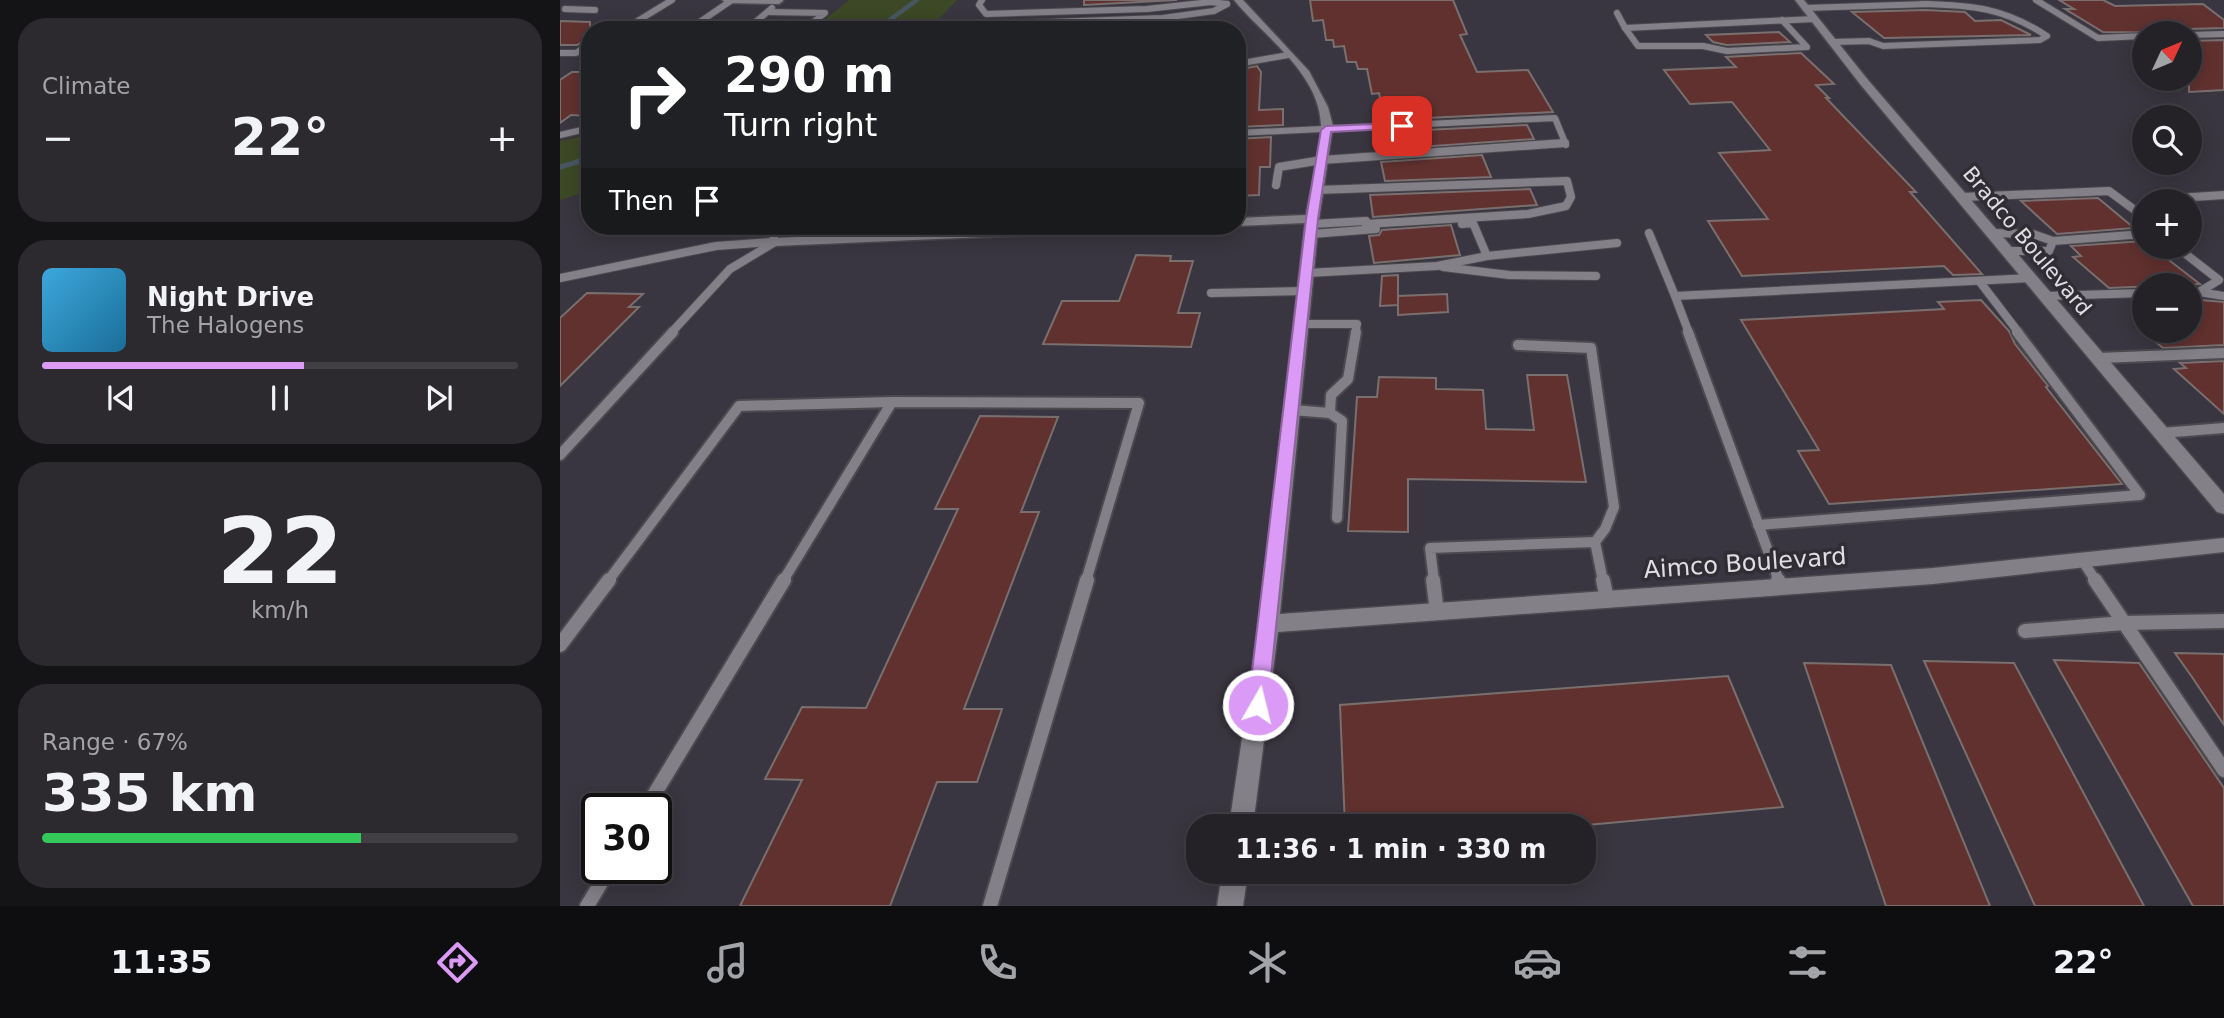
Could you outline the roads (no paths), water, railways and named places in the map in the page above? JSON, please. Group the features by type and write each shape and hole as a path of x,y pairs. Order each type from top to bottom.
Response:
{"street":[{"path":"726,0 779,1"},
{"path":"1235,2 1307,74 1325,110 1326,130 1304,291 1269,624 1243,814"},
{"name":"Bradco Boulevard","path":"1806,9 2224,507"},
{"path":"1246,222 1312,226"},
{"path":"775,242 835,235"},
{"name":"Aimco Boulevard","path":"1269,624 1781,587 2224,545"},
{"path":"1230,906 1233,884"}],"lane":[{"path":"562,11 582,0"},
{"path":"638,21 672,0"},
{"path":"701,21 732,0"},
{"path":"982,0 979,5 986,14 1147,9 1235,2"},
{"path":"1625,28 1782,20 1806,9 1829,7 1980,0"},
{"path":"2036,0 2098,38 2132,37"},
{"path":"757,21 779,1"},
{"path":"1070,21 1163,18 1214,10 1235,2"},
{"path":"1833,42 1869,41 1883,46 2040,40 2047,36 2017,17 1965,5 1922,4"},
{"path":"1829,7 1836,15"},
{"path":"650,21 670,8 659,8"},
{"path":"562,11 595,10"},
{"path":"768,12 825,13 815,21"},
{"path":"1618,13 1638,46 1703,46 1727,51 1807,47 1782,20"},
{"path":"2202,35 2224,34"},
{"path":"560,53 581,49"},
{"path":"1246,62 1288,55"},
{"path":"1246,133 1555,118 1566,145 1322,160 1279,167 1276,185"},
{"path":"560,135 581,130"},
{"path":"1317,190 1567,181 1571,197 1566,206 1528,214 1366,227"},
{"path":"1962,197 2109,191 2132,208"},
{"path":"2202,196 2224,195"},
{"path":"1312,226 1473,223 1487,256"},
{"path":"1649,233 1675,296 1781,587"},
{"path":"1993,233 2033,234 2053,241 2132,237"},
{"path":"773,235 775,242"},
{"path":"2008,251 2049,251 2053,241"},
{"path":"560,278 716,246 775,242"},
{"path":"560,455 730,269 775,242"},
{"path":"1307,273 1437,266 1487,256 1617,243"},
{"path":"2192,259 2220,280 2202,288"},
{"path":"1437,266 1509,275 1595,276"},
{"path":"1675,296 2031,278"},
{"path":"1758,525 2140,495 1980,282"},
{"path":"1211,293 1304,291"},
{"path":"2046,296 2132,293"},
{"path":"2202,293 2224,296"},
{"path":"1301,324 1357,324 1348,379 1331,395 1329,413"},
{"path":"1518,345 1591,348 1614,507 1605,529 1595,542 1607,599"},
{"path":"2099,358 2224,353"},
{"path":"560,645 739,406 892,402 1139,402 990,906"},
{"path":"655,793 892,402"},
{"path":"1292,411 1329,413 1342,421 1337,518"},
{"path":"2161,433 2224,428"},
{"path":"1437,611 1430,548 1595,542"},
{"path":"2082,560 2224,771"},
{"path":"2025,631 2124,623 2224,621"},
{"path":"587,906 600,884"}],"waterway":[{"path":"888,21 917,0"},
{"path":"560,167 581,161"}]}
